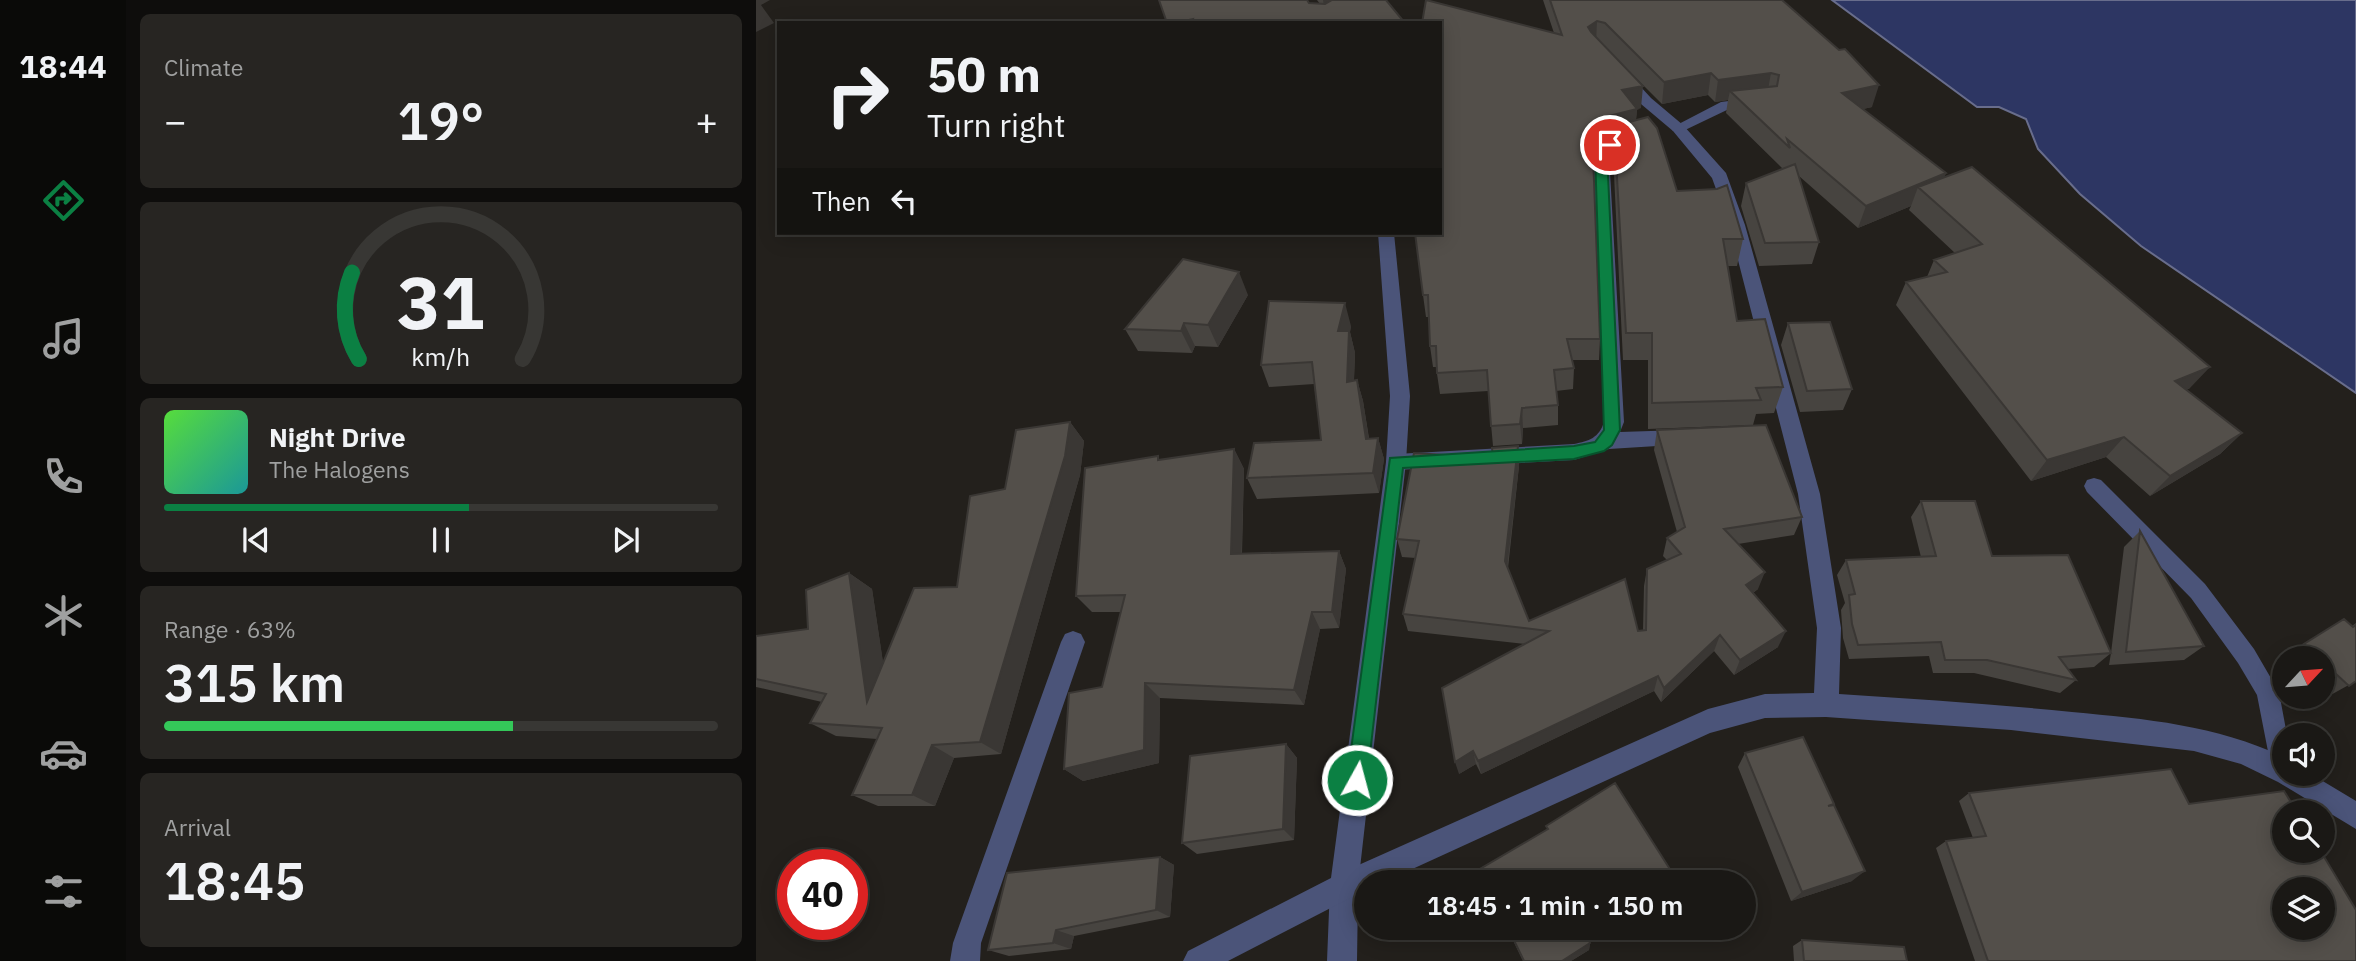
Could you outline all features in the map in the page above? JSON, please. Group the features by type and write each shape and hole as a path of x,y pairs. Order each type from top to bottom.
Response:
{"street":[{"path":"1613,67 1646,101 1678,128 1720,177 1737,225 1797,446 1821,554 1829,628 1826,705"},
{"path":"1396,462 1574,453 1599,447 1607,441 1614,422 1602,150 1610,145 1678,128"},
{"path":"1342,961 1344,886 1396,462 1400,396 1386,235"},
{"path":"1607,441 1701,438"},
{"path":"965,961 967,943 1073,642"},
{"path":"1198,961 1344,886 1708,721 1765,706 1826,705 2011,718 2169,736 2244,752 2272,765"},
{"path":"2308,786 2356,816"}],"lane":[{"path":"1678,128 1726,105 1767,102"},
{"path":"2094,486 2198,591 2246,656 2268,692 2274,723"}],"water":[{"path":"1832,0 2356,0 2356,393 2141,246 2080,194 2038,149 2026,119 1999,107 1977,107"}],"building":[{"path":"1159,0 1307,0 1309,3 1325,4 1332,0 1386,0 1403,21 1193,19 1166,21"},
{"path":"1426,0 1562,35 1550,0 1782,0 1839,50 1845,49 1879,85 1842,93 1946,173 1866,206 1787,139 1790,148 1730,91 1777,86 1779,75 1771,73 1718,80 1711,73 1664,82 1605,23 1597,21 1588,27 1591,32 1643,86 1622,90 1637,109 1605,117 1592,128 1600,339 1567,339 1574,368 1554,370 1558,405 1522,408 1520,424 1491,426 1487,370 1437,373 1436,346 1430,346 1428,295 1423,295 1415,235 1442,235 1442,21 1422,21"},
{"path":"1648,117 1657,128 1677,191 1717,189 1727,185 1743,239 1723,239 1737,321 1765,319 1783,387 1756,388 1761,400 1652,403 1652,333 1626,333 1614,126"},
{"path":"1795,164 1819,242 1765,243 1746,183"},
{"path":"1972,167 2210,367 2175,381 2242,433 2170,476 2124,437 2047,460 1906,282 1947,272 1934,260 1982,244 1918,187"},
{"path":"1183,259 1239,272 1208,325 1184,323 1181,331 1125,329"},
{"path":"1269,301 1345,303 1338,331 1349,331 1347,382 1357,380 1366,439 1378,438 1373,473 1247,478 1254,443 1321,440 1312,362 1261,365"},
{"path":"1830,322 1852,389 1807,391 1788,323"},
{"path":"1070,422 1065,456 980,742 932,745 912,795 852,795 882,728 810,723 826,694 756,679 756,636 808,629 806,590 849,573 867,702 914,588 957,587 970,496 1005,489 1016,430"},
{"path":"1766,425 1802,517 1724,529 1765,572 1746,585 1786,631 1740,660 1720,635 1664,688 1658,676 1478,761 1473,751 1455,762 1442,688 1549,631 1403,614 1419,541 1397,539 1414,453 1493,458 1492,448 1518,446 1505,561 1529,621 1625,579 1638,631 1646,630 1647,569 1681,554 1667,538 1685,527 1657,430"},
{"path":"1234,449 1231,554 1339,551 1332,612 1312,612 1294,690 1145,683 1144,750 1064,769 1069,693 1102,687 1125,595 1076,596 1085,468 1158,456 1158,460"},
{"path":"1921,501 1975,501 1992,556 2068,555 2111,653 2059,657 2076,680 1987,660 1945,660 1941,642 1858,645 1852,624 1849,595 1855,594 1846,560 1936,556"},
{"path":"2140,531 2204,646 2126,652"},
{"path":"2344,619 2353,627 2356,625 2356,681 2349,686 2335,673 2335,646 2304,644"},
{"path":"1803,737 1834,804 1828,806 1834,805 1865,871 1802,892 1745,753"},
{"path":"1286,744 1283,829 1182,843 1190,756"},
{"path":"2171,769 2189,804 2284,791 2290,800 2272,800 2272,863 2328,863 2356,910 2356,961 1988,961 1946,841 1986,836 1969,793"},
{"path":"1615,783 1670,870 1480,870 1548,829 1546,826"},
{"path":"1160,857 1156,910 1056,930 1053,943 988,950 1007,873"},
{"path":"1514,940 1588,940 1590,943 1562,961 1524,961"},
{"path":"1802,940 1904,947 1907,961 1804,961"}],"route":[{"path":"1357,780 1396,462 1574,453 1599,447 1607,441 1612,430 1614,422 1601,153 1610,145"}]}
